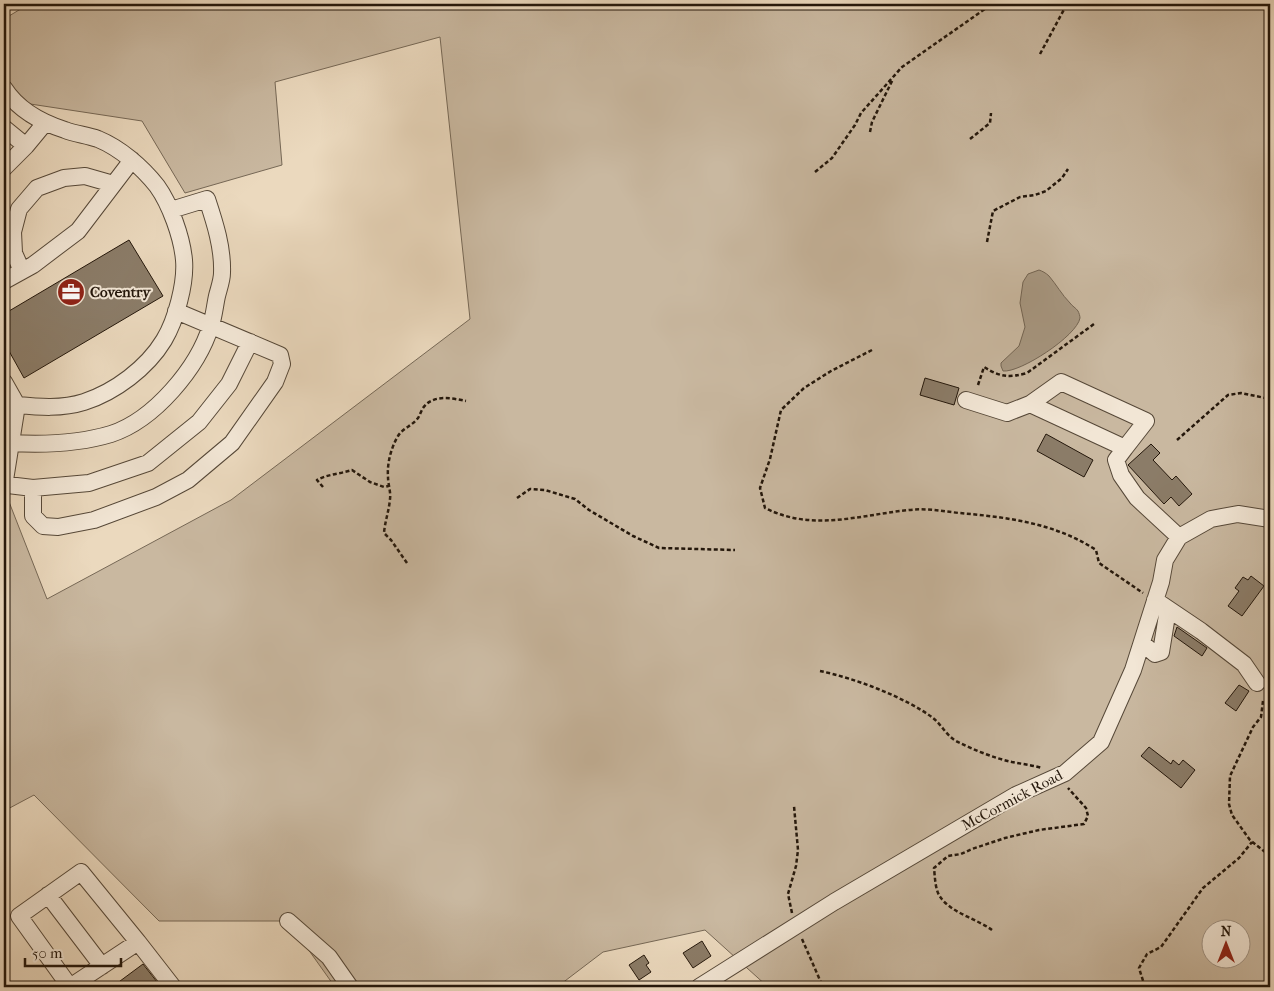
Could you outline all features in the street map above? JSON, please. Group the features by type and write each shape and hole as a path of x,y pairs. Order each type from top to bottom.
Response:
{"street":[{"path":"4,88 11,98 37,120 65,131 99,140 128,156 156,184 168,202 184,260 182,289 176,311 164,340 145,365 112,390 84,402 54,408 17,405"},
{"path":"4,168 45,123"},
{"path":"4,128 26,146"},
{"path":"4,281 33,265 78,230 132,160"},
{"path":"22,271 14,253 13,232 19,209 37,188 64,178 85,176 113,184"},
{"path":"10,443 41,445 77,443 113,433 144,417 173,389 195,361 211,326 222,274 219,237 207,199 170,210"},
{"path":"33,488 33,516 44,526 58,527 94,520 156,497 188,480 232,443 275,382 282,364 280,355 176,311"},
{"path":"4,382 17,405 5,480 8,485 33,488 89,482 148,463 199,422 229,384 250,342"},
{"path":"966,400 1007,413 1030,404 1061,382 1146,421 1116,460 1121,475 1138,498 1179,537"},
{"path":"1030,404 1125,448"},
{"name":"McCormick Road","path":"699,987 834,902 1016,795 1065,772 1101,742 1133,670 1142,643 1162,605 1161,582 1165,560 1179,537 1211,519 1238,514 1270,519"},
{"path":"1162,605 1201,631 1244,664 1257,683"},
{"path":"138,942 70,987 19,916 81,872 138,942 172,987"},
{"path":"48,895 102,966"},
{"path":"288,921 329,957 350,987"}],"path":[{"path":"815,172 832,158 861,113 902,67 992,4"},
{"path":"1040,54 1067,4"},
{"path":"870,132 872,122 896,74 912,60"},
{"path":"970,138 990,123 991,112"},
{"path":"987,242 994,211 1020,197 1046,191 1062,178 1068,168"},
{"path":"978,385 984,367 1005,376 1014,377 1027,372 1094,324"},
{"path":"872,350 831,371 804,388 781,410 770,459 760,488 765,508 779,515 811,521 834,521 912,510 932,510 1018,519 1059,531 1090,546 1096,550 1100,563 1162,605"},
{"path":"1177,440 1228,395 1241,393 1270,399"},
{"path":"407,562 384,533 384,523 390,503 388,463 398,436 403,430 413,424 426,405 434,399 450,397 466,401"},
{"path":"323,488 318,480 325,475 352,470 370,482 384,488 389,486"},
{"path":"517,498 530,489 545,490 575,500 639,539 659,548 735,550"},
{"path":"820,671 841,675 914,706 933,718 956,741 1004,760 1043,768 1074,793 1078,801 1086,808 1088,816 1084,824 1039,830 1006,838 961,854 948,856 934,868 938,894 942,899 967,916 982,922 992,930"},
{"path":"1262,701 1261,717 1239,755 1230,776 1229,804 1232,815 1252,842 1270,856"},
{"path":"794,806 798,850 796,866 788,894 797,926 823,987"},
{"path":"1145,987 1139,968 1147,954 1161,947 1203,888 1240,858 1252,842"}],"shaded area":[{"path":"29,4 1270,4 1270,987 768,987 705,930 603,952 557,987 335,987 288,921 159,921 34,795 4,811 4,489 47,599 231,500 470,319 440,37 275,82 282,165 185,193 142,121 4,100 4,19"},
{"path":"1039,270 1049,276 1078,311 1080,318 1077,326 1047,352 1022,366 1003,371 1001,363 1019,346 1025,327 1020,303 1023,282 1028,274"}],"building":[{"path":"129,240 163,296 24,378 4,342 4,314"},
{"path":"925,378 959,388 954,405 920,395"},
{"path":"1046,434 1093,460 1084,477 1037,451"},
{"path":"1151,444 1160,453 1153,460 1172,480 1176,476 1192,494 1179,506 1171,497 1164,504 1128,465"},
{"path":"1251,576 1264,586 1242,616 1228,606 1239,591 1235,588 1243,577 1248,580"},
{"path":"1177,627 1207,648 1202,656 1174,636"},
{"path":"1239,685 1249,691 1236,711 1225,703"},
{"path":"1149,747 1171,764 1173,760 1179,765 1183,760 1195,770 1181,788 1141,756"},
{"path":"702,941 711,956 693,968 683,953"},
{"path":"644,955 649,963 646,965 651,972 639,980 629,965"},
{"path":"143,964 161,987 112,987"}],"place":[{"name":"Coventry","path":"71,292"}]}
